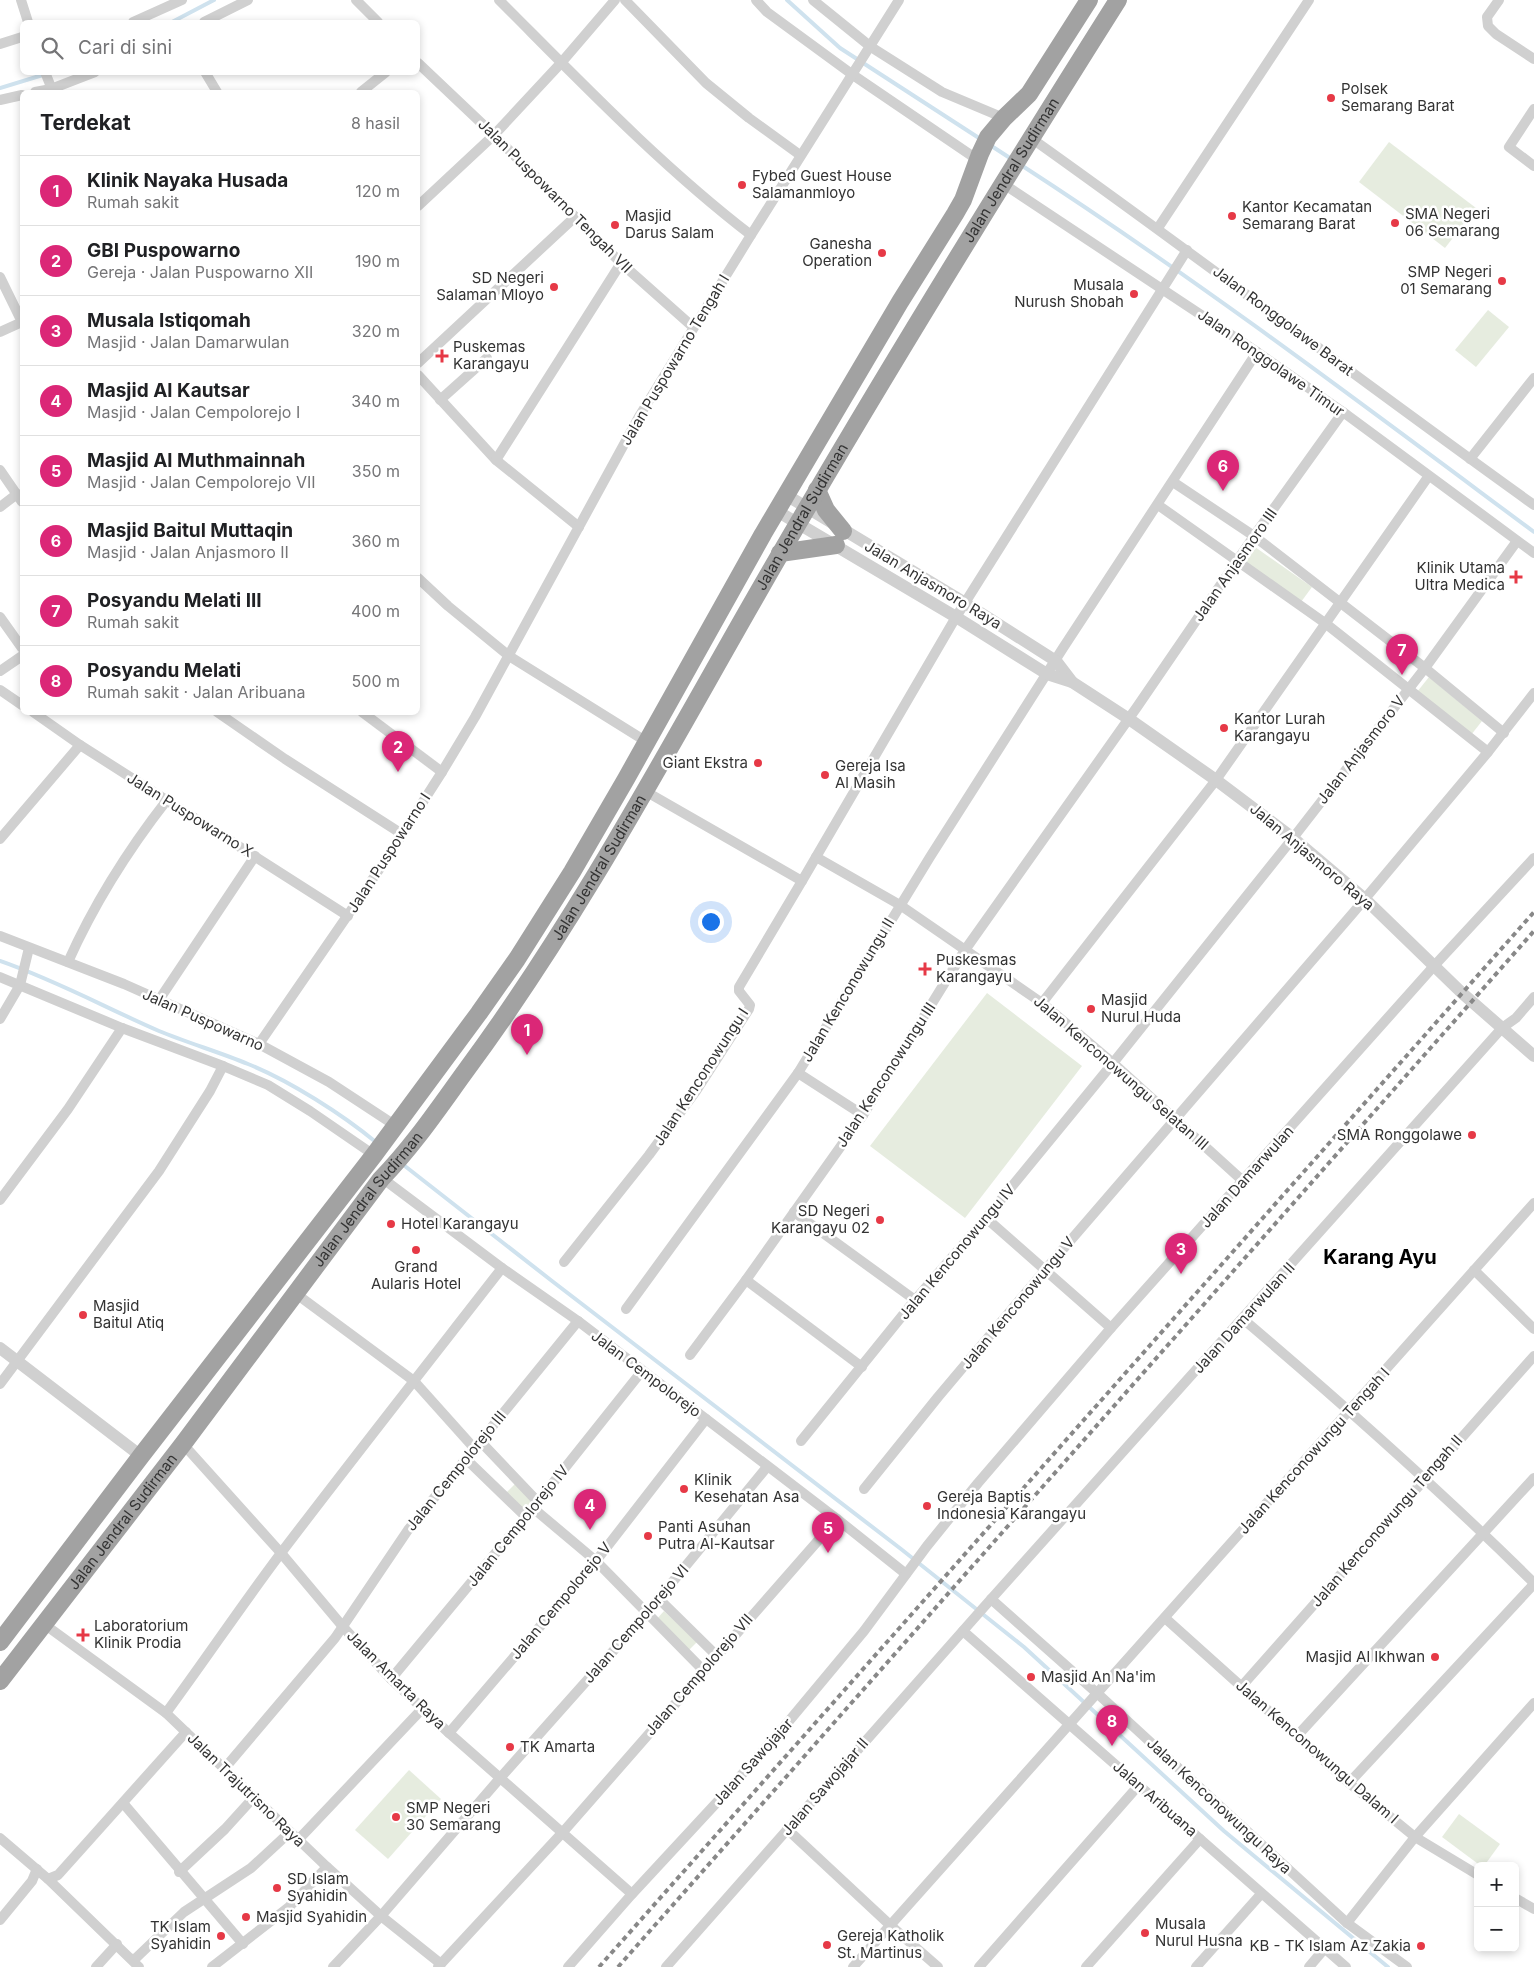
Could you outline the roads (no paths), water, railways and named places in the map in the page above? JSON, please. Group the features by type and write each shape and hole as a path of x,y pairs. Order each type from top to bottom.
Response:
{"highway":[{"name":"Jalan Jendral Sudirman","path":"0,1642 394,1128 480,1013 517,959 572,872 786,495 900,302 956,214 988,137 1029,94 1089,0"},
{"name":"Jalan Jendral Sudirman","path":"0,1681 406,1150 488,1041 528,981 588,889 646,791 806,508 1006,177 1118,0"},
{"path":"780,553 840,538 817,490"}],"street":[{"path":"21,0 27,20"},
{"path":"137,20 182,0"},
{"path":"208,20 248,0"},
{"path":"356,0 376,20"},
{"path":"499,0 654,153 751,235"},
{"path":"420,204 494,135 561,63 615,0"},
{"path":"625,0 706,83 749,118 800,155"},
{"path":"756,0 766,12 979,157"},
{"path":"813,0 869,49 942,92 1002,121"},
{"name":"Jalan Puspowarno Tengah I","path":"509,656 554,570 640,415 800,155 899,0"},
{"path":"1158,228 1309,0"},
{"path":"1499,0 1487,17 1488,26 1496,34 1534,59"},
{"path":"0,44 20,38"},
{"name":"Jalan Puspowarno Tengah VII","path":"420,65 494,135 621,263 693,327"},
{"path":"46,75 51,89 87,75"},
{"path":"207,75 216,90"},
{"path":"364,90 382,75"},
{"path":"0,100 20,95"},
{"path":"1534,109 1509,147 1534,166"},
{"name":"Jalan Ronggolawe Barat","path":"1030,141 1158,228 1185,253 1534,505"},
{"name":"Jalan Ronggolawe Timur","path":"1006,177 1165,286 1343,412 1428,477 1534,553"},
{"path":"420,361 575,217"},
{"path":"646,791 802,882 956,617 1185,253"},
{"path":"496,460 621,263"},
{"path":"0,277 20,318"},
{"path":"0,332 20,323"},
{"name":"Jalan Kenconowungu II","path":"626,1309 798,1073 900,905 1047,674 1258,352"},
{"path":"440,400 487,358"},
{"path":"420,377 496,460 579,527"},
{"path":"1470,459 1534,378"},
{"name":"Jalan Anjasmoro III","path":"1129,719 1254,536 1343,412"},
{"path":"0,470 20,498 0,507"},
{"path":"1042,1003 1216,780 1428,477"},
{"path":"1173,482 1254,536 1340,601 1504,732"},
{"name":"Jalan Anjasmoro Raya","path":"786,495 806,508 840,538 956,617 1047,674 1072,682 1216,780 1293,838 1365,899 1434,966 1534,1056"},
{"path":"1158,505 1325,623 1488,752"},
{"name":"Jalan Anjasmoro Raya","path":"777,511 798,524 840,538 965,603 1056,661 1072,682"},
{"name":"Jalan Anjasmoro V","path":"1293,838 1425,668 1517,541"},
{"path":"420,580 454,612 509,656 647,742"},
{"path":"0,618 20,645"},
{"name":"Jalan Puspowarno I","path":"259,1044 348,916 442,772 509,656"},
{"path":"0,672 20,657"},
{"path":"0,690 20,704"},
{"name":"Jalan Kenconowungu V","path":"864,1489 938,1397 1365,899 1488,752 1534,693"},
{"name":"Jalan Puspowarno X","path":"37,715 80,745 348,916"},
{"path":"221,715 285,759 402,834"},
{"path":"366,715 442,772"},
{"name":"Jalan Kenconowungu III","path":"690,1355 746,1280 863,1115 965,950 1129,719"},
{"path":"0,839 80,745"},
{"path":"68,962 107,886 167,800"},
{"path":"1113,1063 1293,838"},
{"path":"158,1000 255,856"},
{"name":"Jalan Kenconowungu Selatan III","path":"816,858 900,905 1042,1003 1113,1063 1243,1181"},
{"name":"Jalan Damarwulan","path":"927,1546 978,1483 1111,1328 1434,966 1534,858"},
{"name":"Jalan Kenconowungu I","path":"564,1262 649,1155 696,1091 749,1009 750,1005 739,990 740,985 802,882"},
{"name":"Jalan Puspowarno","path":"0,936 124,984 259,1044 329,1082 394,1128"},
{"path":"0,1018 22,980 30,948"},
{"path":"0,977 22,980 122,1028 268,1085 375,1153"},
{"name":"Jalan Damarwulan II","path":"987,1603 1502,1028 1516,1018 1534,997"},
{"path":"0,1200 68,1109 122,1028"},
{"name":"Jalan Kenconowungu IV","path":"801,1441 915,1300 986,1218 1113,1063"},
{"path":"0,1384 159,1171 210,1091 223,1066"},
{"path":"798,1073 863,1115"},
{"name":"Jalan Cempolorejo","path":"384,1177 390,1184 502,1268 578,1321 907,1572"},
{"name":"Jalan Kenconowungu Tengah I","path":"853,1967 1534,1203"},
{"path":"794,1212 915,1300"},
{"path":"986,1218 1111,1328"},
{"path":"166,1713 281,1553 502,1268"},
{"path":"1474,1270 1534,1329"},
{"path":"746,1280 862,1367"},
{"path":"295,1293 414,1381 703,1670"},
{"path":"1243,1319 1425,1478 1534,1584 1349,1784"},
{"name":"Jalan Cempolorejo III","path":"224,1769 344,1628 408,1530 578,1321"},
{"path":"0,1348 141,1456"},
{"name":"Jalan Kenconowungu Tengah II","path":"1242,1687 1534,1356"},
{"name":"Jalan Cempolorejo IV","path":"392,1679 536,1505 642,1371"},
{"name":"Jalan Cempolorejo V","path":"449,1733 596,1561 706,1420"},
{"name":"Jalan Amarta Raya","path":"183,1444 281,1553 344,1628 392,1679 449,1733 632,1894"},
{"path":"466,1459 526,1517"},
{"name":"Jalan Cempolorejo VI","path":"333,1967 381,1916 501,1777 647,1613 767,1467"},
{"path":"1298,1736 1534,1478"},
{"name":"Jalan Cempolorejo VII","path":"440,1965 563,1832 837,1519"},
{"name":"Jalan Sawojajar","path":"568,1967 784,1727 864,1631 927,1546"},
{"path":"659,1599 716,1656"},
{"name":"Jalan Sawojajar II","path":"666,1967 987,1603"},
{"name":"Jalan Kenconowungu Raya","path":"987,1603 1095,1696 1347,1923 1407,1967"},
{"name":"Jalan Kenconowungu Dalam I","path":"1166,1618 1349,1784 1415,1837 1474,1873"},
{"path":"666,1632 679,1619"},
{"name":"Jalan Trajutrisno Raya","path":"44,1624 166,1713 327,1868 440,1965"},
{"name":"Jalan Aribuana","path":"963,1631 1346,1967"},
{"path":"1347,1923 1415,1837 1534,1703"},
{"path":"298,1840 423,1708"},
{"path":"48,1878 58,1875 186,1732"},
{"path":"979,1967 1139,1785"},
{"path":"179,1872 226,1829 254,1797"},
{"path":"123,1804 179,1872 243,1944"},
{"path":"787,1830 938,1967"},
{"path":"132,1959 136,1958 184,1912 251,1868 290,1832"},
{"path":"0,1838 48,1878 118,1944 139,1967"},
{"path":"1086,1967 1200,1839"},
{"path":"212,1967 289,1907 327,1868"},
{"path":"0,1920 32,1881 37,1869"},
{"path":"1196,1967 1261,1894"},
{"path":"1519,1900 1534,1909"},
{"path":"96,1967 118,1944"},
{"path":"1309,1967 1325,1948"}],"waterway":[{"path":"176,20 214,0"},
{"path":"787,0 840,48 982,140"},
{"path":"0,88 43,75"},
{"path":"990,145 1013,160"},
{"path":"1021,165 1087,208 1216,298 1534,532"},
{"path":"0,961 61,985 159,1031 237,1060 281,1079 315,1099 377,1143"},
{"path":"401,1163 901,1549 1024,1647 1224,1831 1388,1967"}],"railway":[{"path":"599,1967 1534,912"},
{"path":"618,1967 1534,931"}],"place":[{"name":"Polsek Semarang Barat","path":"1331,98"},
{"name":"Fybed Guest House Salamanmloyo","path":"742,185"},
{"name":"Kantor Kecamatan Semarang Barat","path":"1232,216"},
{"name":"SMA Negeri 06 Semarang","path":"1395,223"},
{"name":"Masjid Darus Salam","path":"615,225"},
{"name":"Ganesha Operation","path":"882,253"},
{"name":"SMP Negeri 01 Semarang","path":"1502,281"},
{"name":"SD Negeri Salaman Mloyo","path":"554,287"},
{"name":"Musala Nurush Shobah","path":"1134,294"},
{"name":"Puskemas Karangayu","path":"442,356"},
{"name":"Masjid Baitul Muttaqin","path":"1223,491"},
{"name":"Klinik Utama Ultra Medica","path":"1516,577"},
{"name":"Posyandu Melati III","path":"1402,675"},
{"name":"Kantor Lurah Karangayu","path":"1224,728"},
{"name":"Giant Ekstra","path":"758,763"},
{"name":"GBI Puspowarno","path":"398,772"},
{"name":"Gereja Isa Al Masih","path":"825,775"},
{"name":"Puskesmas Karangayu","path":"925,969"},
{"name":"Masjid Nurul Huda","path":"1091,1009"},
{"name":"Klinik Nayaka Husada","path":"527,1055"},
{"name":"SMA Ronggolawe","path":"1472,1135"},
{"name":"SD Negeri Karangayu 02","path":"880,1220"},
{"name":"Hotel Karangayu","path":"391,1224"},
{"name":"Grand Aularis Hotel","path":"416,1250"},
{"name":"Musala Istiqomah","path":"1181,1274"},
{"name":"Masjid Baitul Atiq","path":"83,1315"},
{"name":"Klinik Kesehatan Asa","path":"684,1489"},
{"name":"Gereja Baptis Indonesia Karangayu","path":"927,1506"},
{"name":"Masjid Al Kautsar","path":"590,1530"},
{"name":"Panti Asuhan Putra Al-Kautsar","path":"648,1536"},
{"name":"Masjid Al Muthmainnah","path":"828,1553"},
{"name":"Laboratorium Klinik Prodia","path":"83,1635"},
{"name":"Masjid Al Ikhwan","path":"1435,1657"},
{"name":"Masjid An Na'im","path":"1031,1677"},
{"name":"Posyandu Melati","path":"1112,1746"},
{"name":"TK Amarta","path":"510,1747"},
{"name":"SMP Negeri 30 Semarang","path":"396,1817"},
{"name":"SD Islam Syahidin","path":"277,1888"},
{"name":"Masjid Syahidin","path":"246,1917"},
{"name":"Musala Nurul Husna","path":"1145,1933"},
{"name":"TK Islam Syahidin","path":"221,1936"},
{"name":"Gereja Katholik St. Martinus","path":"827,1945"},
{"name":"KB - TK Islam Az Zakia","path":"1421,1946"}],"district":[{"name":"Karang Ayu","path":"1380,1257"}]}
